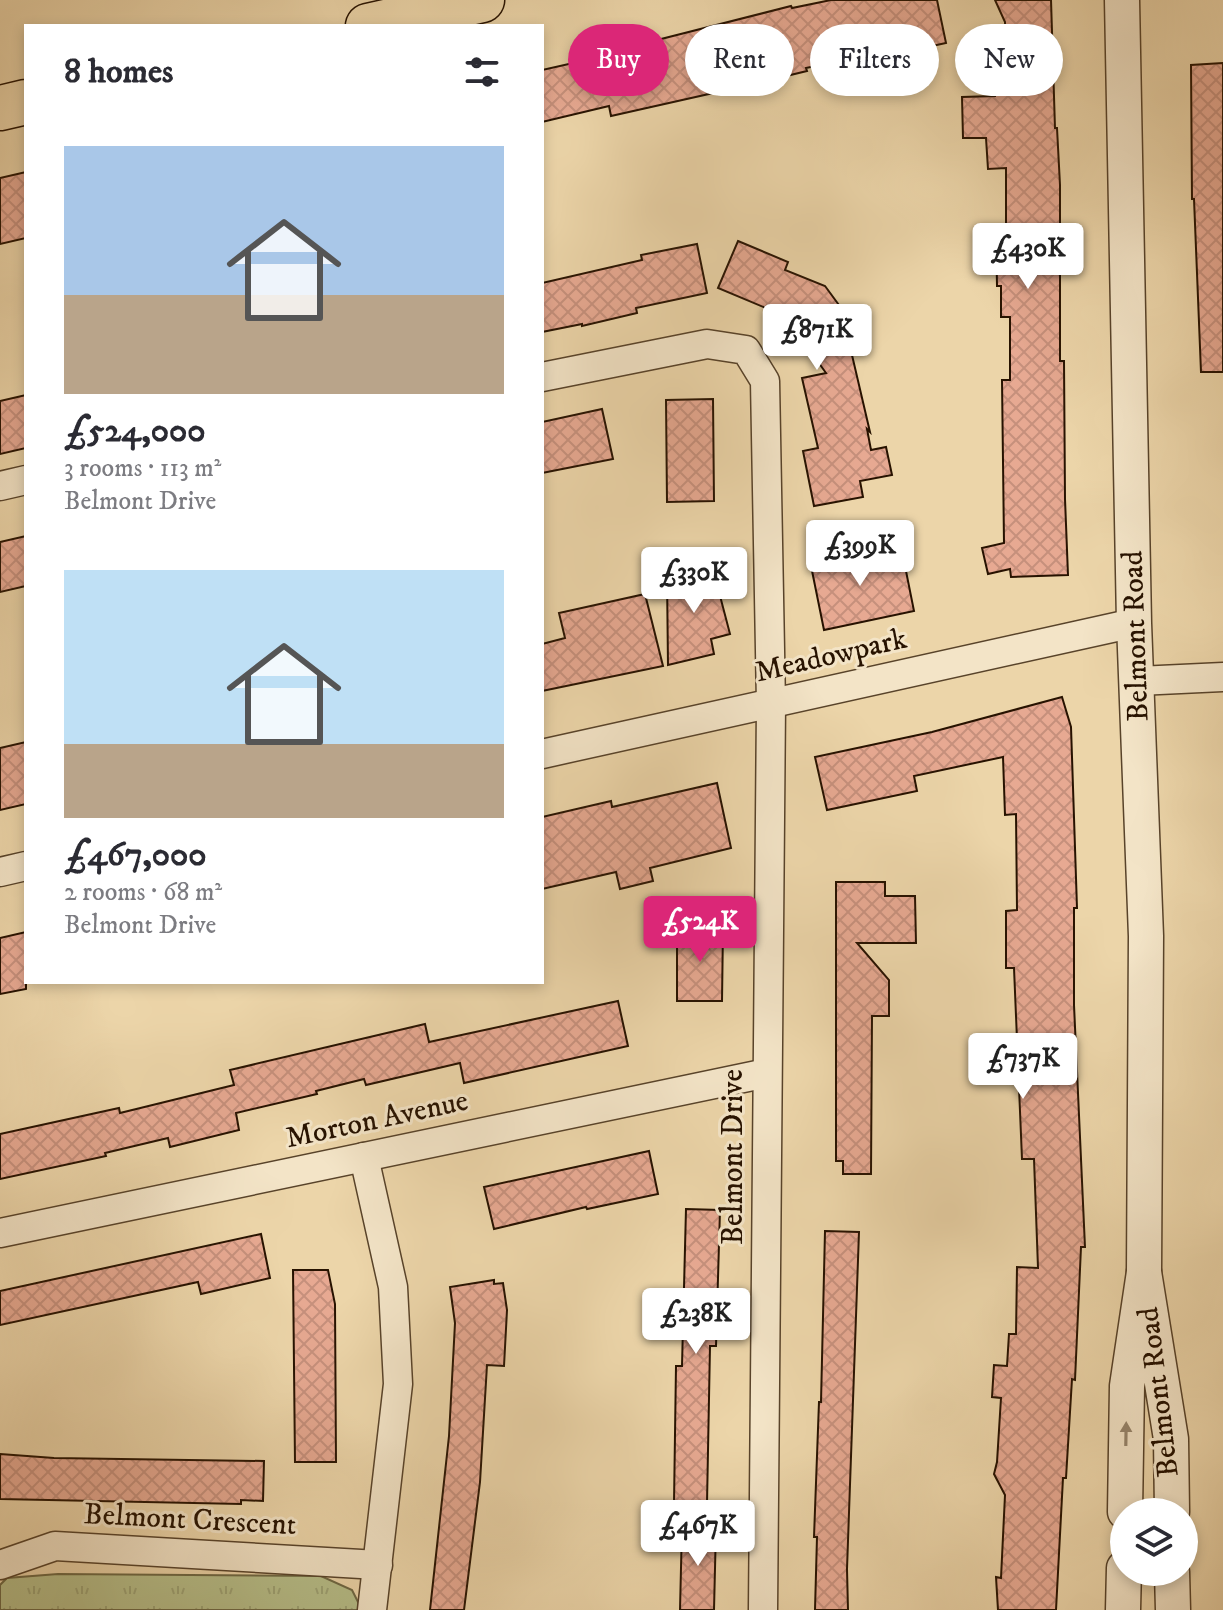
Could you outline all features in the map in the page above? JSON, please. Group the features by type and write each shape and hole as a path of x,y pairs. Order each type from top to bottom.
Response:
{"main road":[{"path":"377,24 482,0"},
{"path":"0,108 24,102"}],"street":[{"name":"Belmont Road","path":"1122,0 1134,623 1146,936 1144,1272 1127,1386 1125,1498"},
{"name":"Belmont Drive","path":"544,377 707,344 746,350 765,381 771,704 763,1610"},
{"path":"0,486 24,480"},
{"name":"Meadowpark","path":"544,754 1134,623"},
{"path":"1138,681 1223,677"},
{"path":"0,872 24,866"},
{"name":"Morton Avenue","path":"0,1233 767,1073"},
{"path":"364,1157 393,1287 398,1384 372,1610"},
{"name":"Belmont Road","path":"1144,1272 1171,1439 1172,1498"},
{"name":"Belmont Crescent","path":"0,1565 55,1546 378,1565"},
{"path":"1123,1610 1124,1586"},
{"path":"1172,1586 1173,1610"}],"green space":[{"path":"58,1574 321,1576 352,1590 362,1610 0,1610 0,1585 7,1578"}],"building":[{"path":"831,0 937,0 946,43 939,44 939,24 810,24 810,67 794,74 794,24 720,24 791,6"},
{"path":"995,0 1051,0 1052,24 1005,22"},
{"path":"685,33 685,96 700,96 611,116 609,106 544,122 544,70 568,64 568,96 669,96 669,37"},
{"path":"1223,63 1223,372 1201,372 1192,199 1191,65"},
{"path":"1054,96 1060,185 1060,361 1064,361 1068,575 1011,577 1010,569 988,574 982,548 1004,543 1002,380 1010,380 1010,317 1001,317 996,226 1006,226 1006,168 988,169 986,138 963,138 962,97"},
{"path":"24,172 24,238 0,244 0,178"},
{"path":"738,241 788,262 785,270 825,286 858,331 848,338 870,432 867,429 871,450 886,447 892,475 860,481 863,497 814,506 803,451 818,448 802,378 826,373 785,316 718,288"},
{"path":"697,244 707,293 636,308 637,313 544,332 544,283 642,260 641,255"},
{"path":"24,395 24,448 0,454 0,401"},
{"path":"713,399 714,501 667,502 666,400"},
{"path":"602,409 613,459 544,473 544,422"},
{"path":"24,536 24,586 0,592 0,542"},
{"path":"844,549 846,560 892,551 893,557 903,556 914,611 824,630 809,556"},
{"path":"708,567 719,574 719,592 730,634 711,639 714,654 668,665 667,577"},
{"path":"645,594 663,666 544,691 544,643 565,638 559,613"},
{"path":"1062,697 1071,727 1077,908 1074,908 1074,1005 1085,1247 1081,1247 1075,1380 1072,1379 1066,1478 1063,1478 1056,1610 998,1610 996,1577 1001,1578 1005,1495 994,1474 1001,1398 992,1397 994,1365 1007,1366 1009,1334 1016,1334 1017,1267 1038,1268 1034,1159 1022,1159 1014,968 1006,968 1006,911 1017,910 1016,814 1005,815 1003,757 914,776 917,791 827,810 815,757 932,732"},
{"path":"24,742 24,804 0,810 0,748"},
{"path":"717,783 731,848 650,868 653,881 620,889 616,872 544,889 544,817 611,801 612,807"},
{"path":"836,882 885,882 885,896 915,896 916,943 857,943 889,980 889,1016 872,1016 871,1174 843,1174 843,1161 836,1161"},
{"path":"677,927 723,928 722,1001 677,1001"},
{"path":"24,932 26,989 0,994 0,938"},
{"path":"618,1001 628,1046 464,1083 460,1063 366,1085 364,1079 316,1091 317,1094 236,1113 239,1130 170,1147 168,1138 105,1153 106,1156 0,1179 0,1134 119,1108 120,1113 234,1085 230,1070 425,1024 429,1042"},
{"path":"649,1151 658,1194 494,1229 484,1187"},
{"path":"686,1209 720,1210 716,1346 710,1346 707,1503 674,1503 676,1366 682,1366"},
{"path":"825,1231 859,1232 848,1610 815,1610 817,1537 814,1537"},
{"path":"261,1234 270,1278 201,1294 198,1282 0,1325 0,1291"},
{"path":"293,1270 328,1270 335,1304 336,1462 295,1462"},
{"path":"494,1280 494,1284 503,1283 507,1310 504,1366 487,1365 480,1482 464,1610 430,1610 449,1436 455,1323 450,1287"},
{"path":"0,1454 54,1458 264,1461 263,1501 241,1500 241,1504 0,1499"},
{"path":"682,1526 716,1527 714,1610 680,1610"}]}
